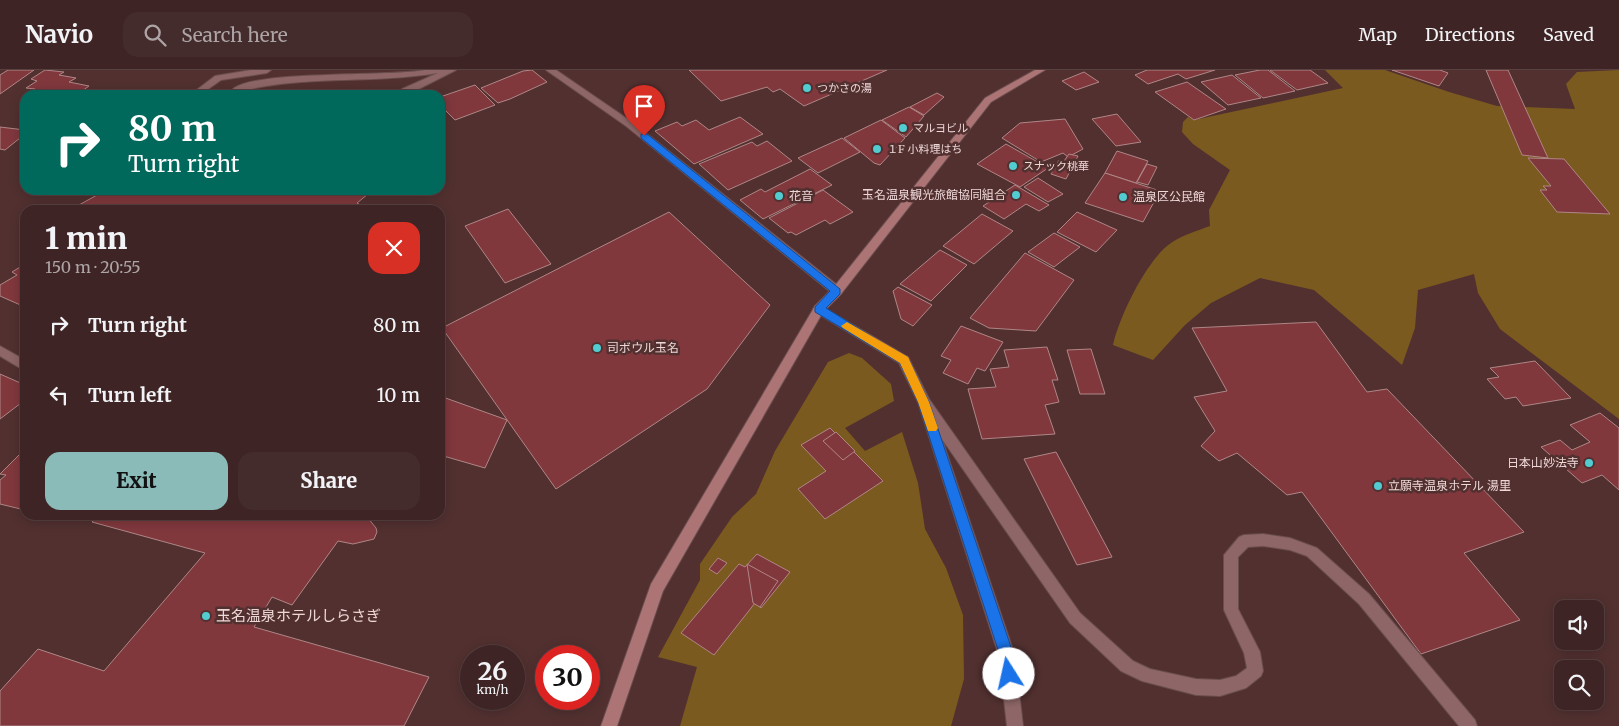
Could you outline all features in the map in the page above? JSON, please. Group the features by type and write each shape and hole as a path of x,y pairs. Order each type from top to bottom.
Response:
{"street":[{"path":"198,90 218,78 266,70 308,73 361,73 392,76 440,70"},
{"path":"407,90 452,70"},
{"path":"550,70 630,124 837,291"},
{"path":"609,726 656,589 819,309 837,291 988,100 1041,70"},
{"path":"237,90 249,82 272,76 308,73"},
{"path":"819,309 904,360 924,402 1007,656 1015,726"},
{"path":"0,350 20,363"},
{"path":"924,402 1075,618 1127,666 1148,676 1196,687 1220,688 1240,683 1255,671 1252,652 1231,610 1231,555 1244,541 1263,540 1290,544 1312,552 1364,599 1469,726"}],"shaded area":[{"path":"1325,70 1385,70 1497,106 1575,109 1566,84 1577,72 1619,70 1619,419 1500,329 1478,293 1474,274 1418,290 1415,328 1402,365 1314,290 1260,278 1211,303 1185,325 1153,360 1113,345 1121,320 1135,290 1153,262 1175,240 1210,226 1209,210 1230,170 1193,144 1182,132 1183,122 1188,117 1194,120 1343,88"},
{"path":"849,353 862,358 891,384 894,401 845,428 865,451 902,432 918,483 925,529 946,568 963,615 964,679 951,726 680,726 697,667 658,657 700,580 700,564 732,517 756,494 775,451 828,362"}],"building":[{"path":"8,70 34,70 0,94 0,75"},
{"path":"45,70 64,72 59,75 76,78 69,82 89,86 83,90 34,90 35,89 26,88 37,81 31,79"},
{"path":"532,70 547,82 510,99 498,103 481,88 523,71"},
{"name":"つかさの湯","path":"689,70 887,70 804,106 780,89 773,92 767,87 721,101"},
{"path":"1147,70 1215,70 1186,79 1178,74 1148,84 1135,75"},
{"path":"1268,70 1295,91 1263,98 1235,75"},
{"path":"1270,70 1310,70 1328,83 1297,90"},
{"path":"1392,70 1440,70 1448,73 1439,86"},
{"path":"1486,70 1508,70 1548,158 1522,155"},
{"path":"1084,72 1099,82 1076,90 1062,81"},
{"path":"1232,75 1261,98 1228,105 1201,82"},
{"path":"1187,82 1226,109 1194,120 1155,92"},
{"path":"475,85 495,105 455,120 445,110 445,95"},
{"path":"937,93 944,97 924,115 910,107"},
{"name":"マルヨビル","path":"909,107 924,116 906,137 882,120"},
{"path":"1117,114 1141,142 1116,146 1092,119"},
{"path":"740,117 763,134 694,164 655,131 677,122 682,126 696,120 709,130"},
{"path":"1065,119 1083,149 1068,157 1063,153 1041,162 1002,138 1020,123"},
{"name":"１F 小料理はち","path":"881,120 905,138 880,165 874,163 844,138"},
{"path":"0,127 20,129 20,138 5,150 0,149"},
{"path":"842,138 860,152 818,173 798,158"},
{"path":"767,141 792,161 728,190 699,164 752,142 757,146"},
{"name":"スナック桃華","path":"1006,144 1048,168 1020,187 977,164"},
{"path":"1117,151 1148,161 1136,183 1105,173"},
{"path":"1069,154 1078,156 1066,179 1051,174 1059,160 1064,161"},
{"path":"1528,158 1564,159 1610,214 1557,212 1540,190 1547,190 1543,186 1551,186"},
{"path":"1147,164 1157,167 1148,185 1137,182"},
{"name":"花音","path":"810,169 832,185 763,219 740,200 761,189 765,192"},
{"name":"温泉区公民館","path":"1105,173 1160,191 1143,222 1085,203"},
{"path":"1038,178 1063,194 1048,202 1024,187"},
{"name":"玉名温泉観光旅館協同組合","path":"1015,185 1049,205 1039,211 1026,204 1004,219 983,206"},
{"path":"823,190 853,212 830,224 825,220 796,235 791,232 788,233 769,218"},
{"path":"97,195 367,195 357,203 360,205 79,205"},
{"path":"508,209 551,264 505,283 465,226"},
{"name":"司ボウル玉名","path":"669,212 770,305 707,389 556,489 445,332 445,326"},
{"path":"1077,212 1117,230 1096,252 1057,232"},
{"path":"982,214 1013,231 974,264 943,246"},
{"path":"1054,233 1080,247 1054,267 1028,252"},
{"path":"940,250 967,265 931,301 900,284"},
{"path":"1025,253 1074,280 1036,331 989,328 970,318"},
{"path":"20,267 20,305 0,296 0,285 17,275 12,272"},
{"path":"898,287 932,305 913,326 901,319 893,291"},
{"name":"立願寺温泉ホテル 湯里","path":"1316,322 1367,392 1387,389 1524,532 1464,553 1520,620 1421,654 1302,492 1287,495 1237,453 1219,461 1201,446 1215,431 1194,397 1227,391 1192,328"},
{"path":"961,326 1003,342 985,371 977,368 968,384 943,373 951,360 941,356"},
{"path":"1047,347 1058,380 1052,380 1059,402 1045,405 1055,434 982,439 968,389 996,387 990,369 1009,367 1004,350"},
{"path":"1091,349 1105,394 1080,394 1067,350"},
{"path":"1535,361 1571,398 1523,406 1516,397 1505,399 1487,379 1499,377 1490,368"},
{"path":"0,374 20,383 20,404 0,419"},
{"path":"445,398 507,420 485,468 445,456"},
{"name":"日本山妙法寺","path":"1600,413 1619,428 1619,490 1602,475 1582,483 1541,447 1560,440 1572,450 1590,442 1570,425"},
{"path":"830,428 883,481 825,519 798,489 826,471 801,445"},
{"path":"836,432 855,451 843,460 823,441"},
{"path":"1056,452 1112,557 1077,565 1024,459"},
{"path":"20,454 20,509 0,504 0,480 6,475 0,474"},
{"name":"玉名温泉ホテルしらさぎ","path":"94,520 370,520 377,532 374,539 353,544 338,541 292,605 272,597 254,627 429,677 404,726 0,726 0,691 38,649 104,671 205,553 92,522"},
{"path":"757,554 790,572 761,608 755,603 714,655 681,633 739,564 745,567"},
{"path":"718,558 727,563 717,574 709,569"},
{"path":"747,564 778,581 760,607 753,603"}],"slow traffic":[{"path":"847,326 904,360 924,402 932,428"}],"place":[{"name":"つかさの湯","path":"807,88"},
{"name":"マルヨビル","path":"903,128"},
{"name":"１F 小料理はち","path":"877,149"},
{"name":"スナック桃華","path":"1013,166"},
{"name":"玉名温泉観光旅館協同組合","path":"1016,195"},
{"name":"花音","path":"779,196"},
{"name":"温泉区公民館","path":"1123,197"},
{"name":"司ボウル玉名","path":"597,348"},
{"name":"日本山妙法寺","path":"1589,463"},
{"name":"立願寺温泉ホテル 湯里","path":"1378,486"},
{"name":"玉名温泉ホテルしらさぎ","path":"206,616"}],"route":[{"path":"644,136 837,291 819,309 904,360 924,402 968,542 1007,656 1009,674"}]}
